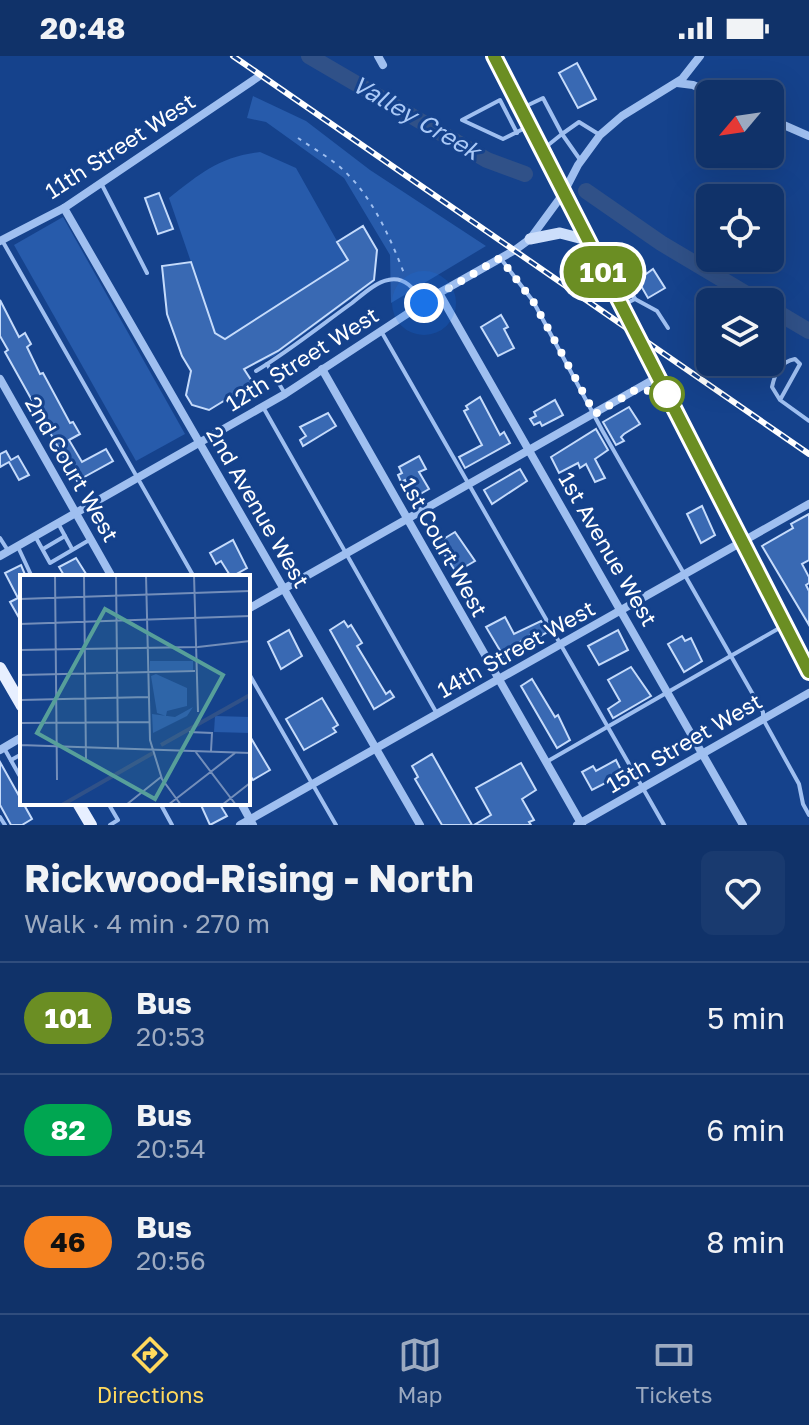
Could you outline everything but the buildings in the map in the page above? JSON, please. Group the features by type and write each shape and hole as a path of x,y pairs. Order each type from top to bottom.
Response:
{"main road":[{"path":"494,56 809,672"},
{"path":"530,239 560,233 587,240"},
{"path":"0,668 20,703"},
{"path":"79,805 91,825"}],"street":[{"path":"378,56 383,65"},
{"name":"12th Street West","path":"4,554 285,394 439,293 530,239 600,135 622,116 676,83 690,71 700,56"},
{"name":"11th Street West","path":"1,240 64,208 258,77"},
{"path":"676,83 696,86"},
{"path":"784,125 809,136"},
{"name":"2nd Avenue West","path":"64,208 420,825"},
{"name":"1st Avenue West","path":"439,293 743,825"},
{"name":"1st Court West","path":"322,369 580,824"},
{"path":"250,608 658,377"},
{"name":"2nd Court West","path":"0,379 111,575"},
{"name":"14th Street West","path":"240,825 252,822 313,784 809,504"},
{"name":"15th Street West","path":"580,824 809,693"},
{"path":"2,749 20,738"}],"lane":[{"path":"521,109 543,98 581,161"},
{"path":"517,133 500,100 462,120 503,139 517,133 529,126"},
{"path":"541,150 579,122 600,135"},
{"path":"101,183 147,273"},
{"path":"1,240 193,575"},
{"path":"500,258 533,301 763,712 763,719 799,784 809,815"},
{"path":"610,285 624,278 635,299 657,311 668,328"},
{"path":"256,371 388,280 403,280 424,303"},
{"path":"621,306 635,299"},
{"path":"381,330 664,825"},
{"path":"780,400 800,364 795,359 786,360 775,372 772,387 780,400 809,421"},
{"path":"267,364 285,394"},
{"path":"263,407 437,714"},
{"path":"57,523 73,550"},
{"path":"35,536 50,563 91,539"},
{"path":"43,549 65,536"},
{"path":"0,538 4,554"},
{"path":"18,546 31,575"},
{"path":"546,762 785,624"},
{"path":"250,675 336,825"},
{"path":"2,749 19,770"},
{"path":"11,760 20,755"},
{"path":"109,805 118,820 110,825"},
{"path":"161,805 172,825"},
{"path":"0,817 5,825"}],"path":[{"path":"298,138 340,167 362,193 388,232 408,284"}],"shaded area":[{"path":"253,96 306,121 370,170 486,246 391,303 390,255 344,178 266,122 247,118"},
{"path":"260,152 296,168 337,241 363,226 377,250 374,282 274,356 223,379 245,371 253,383 209,410 192,405 186,395 191,371 178,347 166,307 162,266 191,262 169,198 222,162"},
{"path":"63,217 185,434 136,461 14,245"}],"waterway":[{"name":"Valley Creek","path":"309,56 487,160 525,174"},
{"name":"Valley Creek","path":"586,191 661,243 737,288"},
{"name":"Valley Creek","path":"784,316 809,331"}],"railway":[{"path":"233,56 809,454"}],"bus line":[{"name":"101","path":"494,56 809,672"}],"route":[{"path":"424,303 500,258 533,301 595,414 637,389 667,394"}]}
